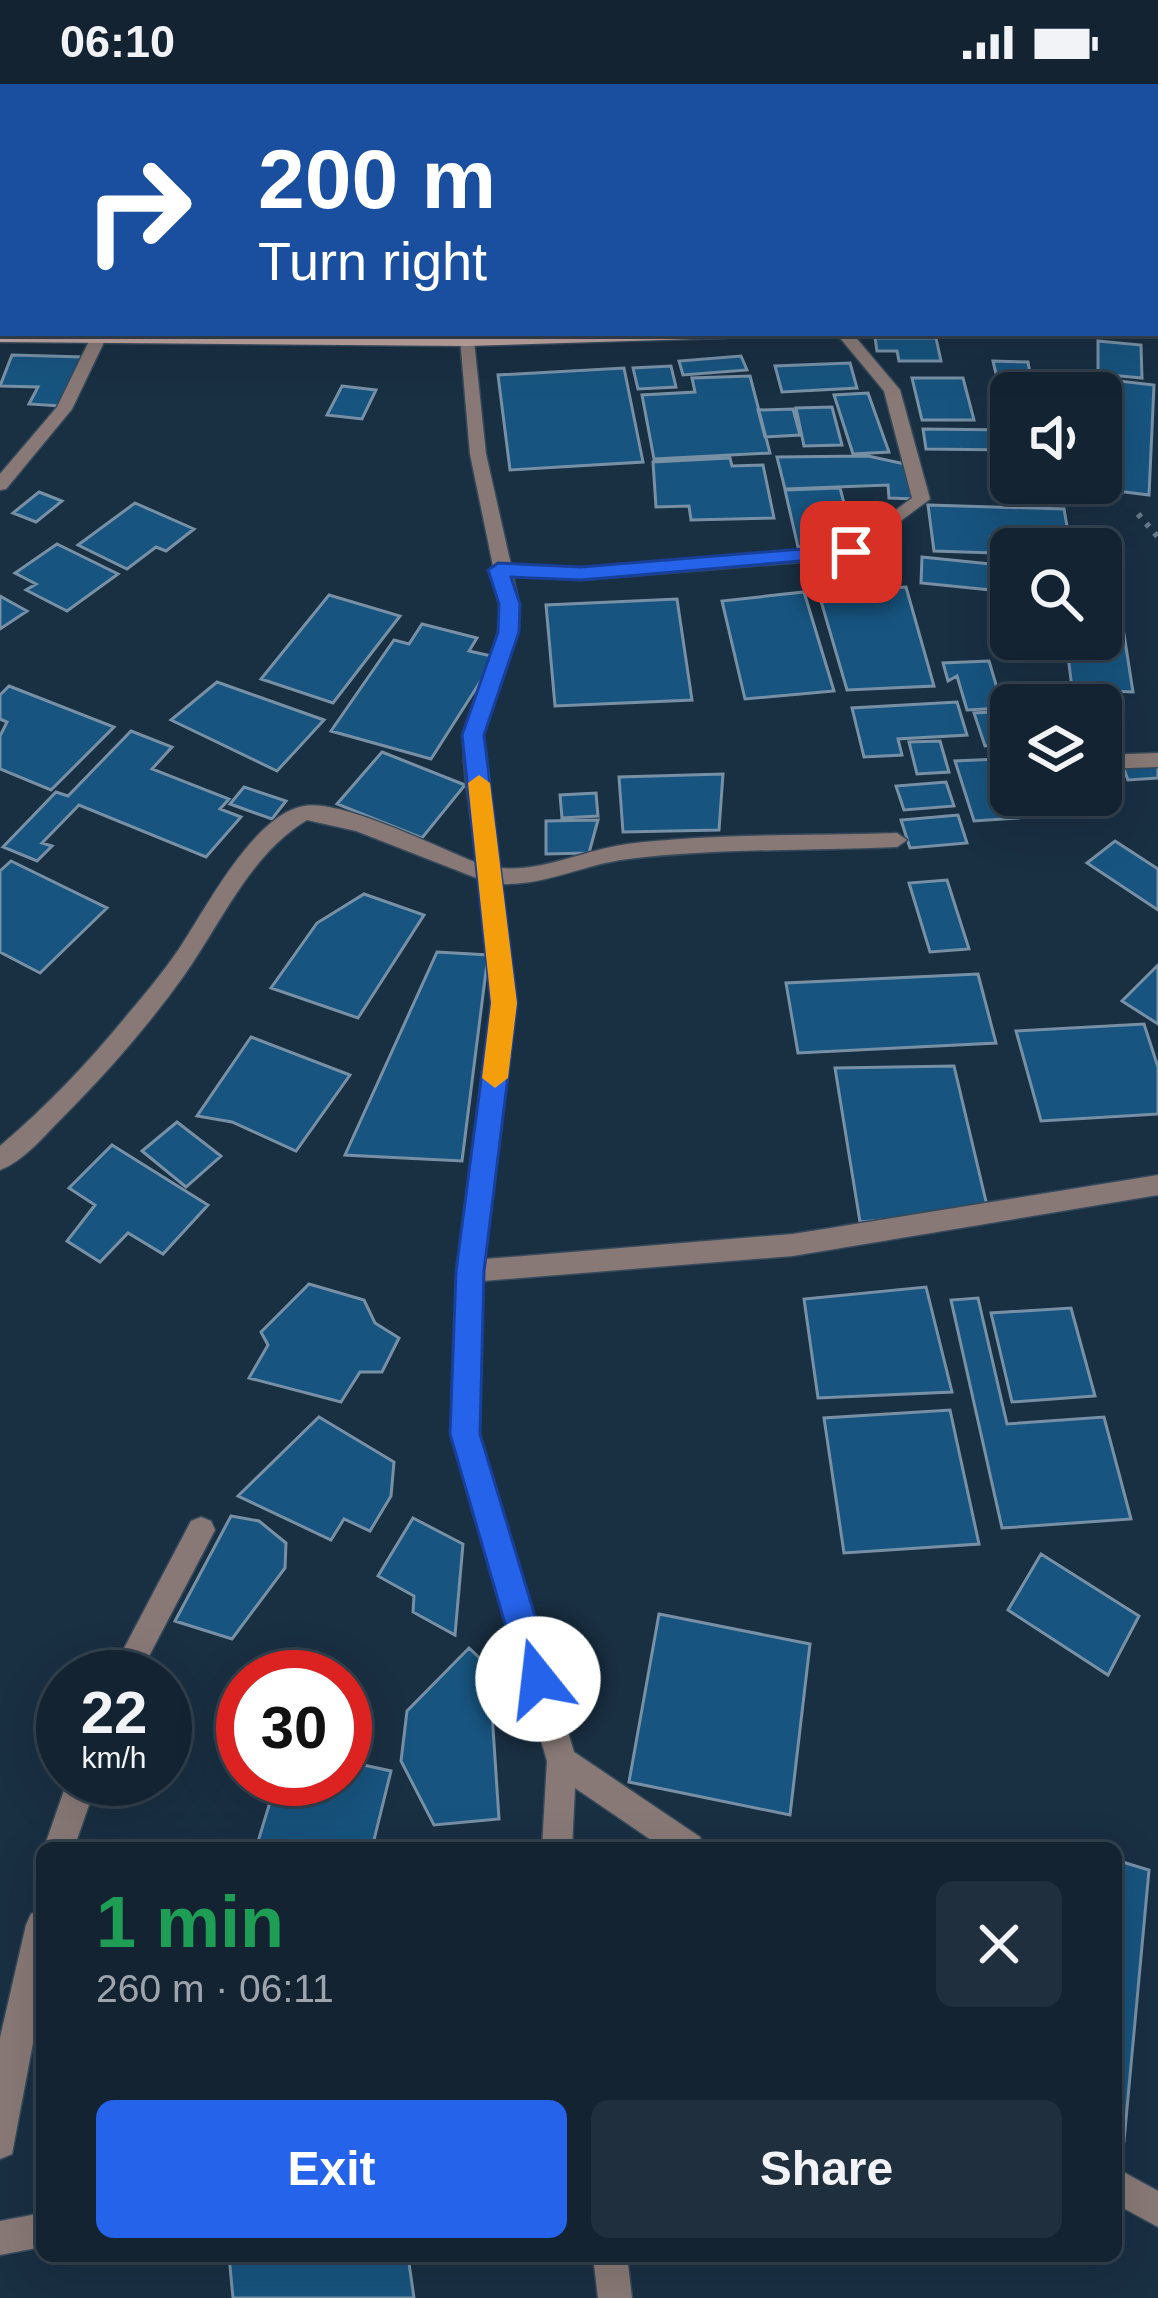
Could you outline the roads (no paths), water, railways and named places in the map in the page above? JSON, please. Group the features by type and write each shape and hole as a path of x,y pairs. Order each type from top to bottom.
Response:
{"street":[{"path":"0,337 466,341 628,336"},
{"path":"498,570 581,574 851,552 885,531 921,499 892,390 847,336"},
{"path":"0,485 64,410 98,338"},
{"path":"466,341 478,454 498,570 509,604 508,632 473,735 504,1003 470,1271 465,1434 562,1761 557,1842"},
{"path":"1122,761 1158,760"},
{"path":"0,1160 57,1113 173,974 265,844 304,812 326,810 398,843 491,874 527,876 623,852 896,840"},
{"path":"470,1271 793,1245 1158,1185"},
{"path":"137,1650 201,1530"},
{"path":"562,1761 680,1842"},
{"path":"61,1842 74,1806"},
{"path":"0,2142 8,2074 36,1951"},
{"path":"1122,2189 1158,2210"},
{"path":"0,2238 36,2231"},
{"path":"611,2262 615,2298"}]}
